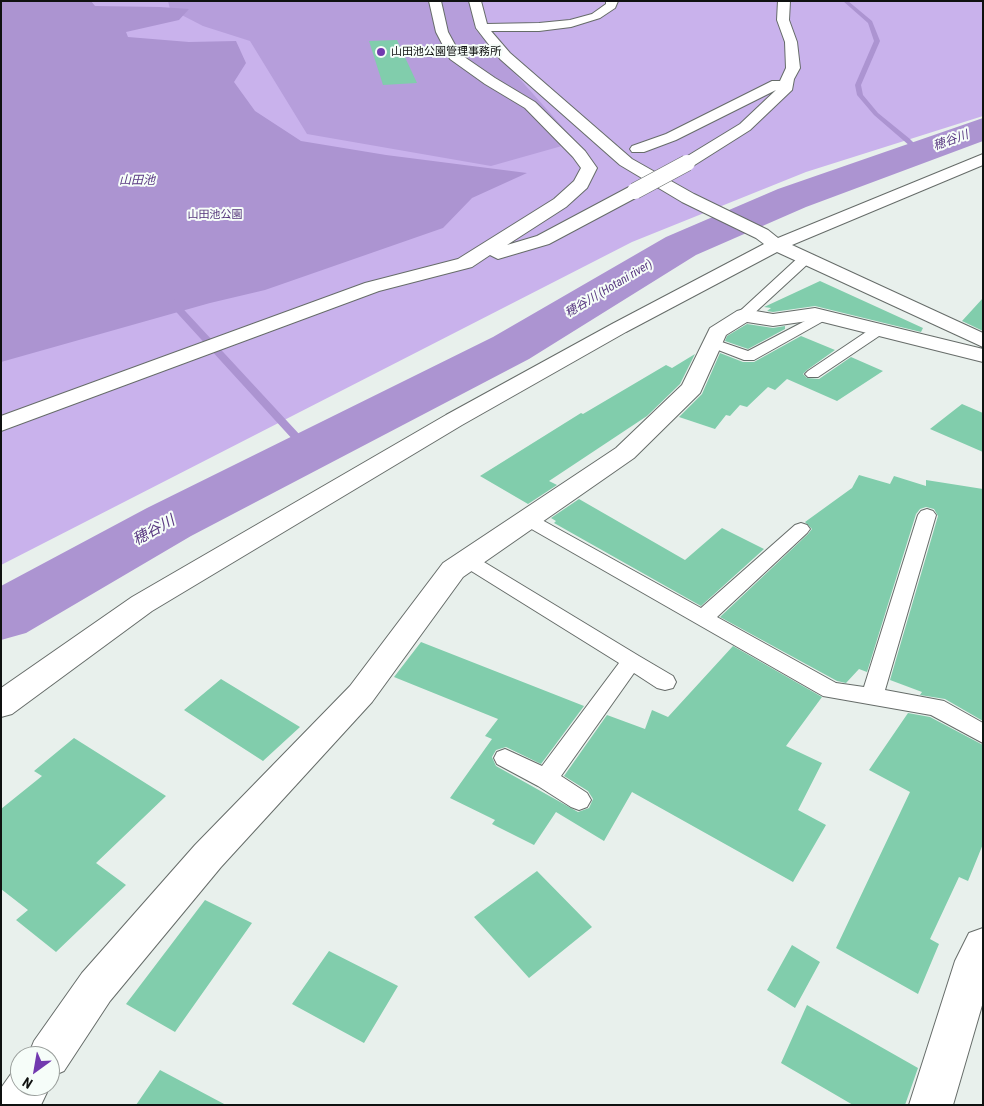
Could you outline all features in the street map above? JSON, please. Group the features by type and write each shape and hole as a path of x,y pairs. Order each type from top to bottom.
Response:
{"street":[{"path":"435,1 442,32 455,56 490,81 530,105 579,154 589,168 581,184 560,203 465,263"},
{"path":"475,1 482,28 505,56 626,162 698,203 769,240 983,342"},
{"path":"482,28 571,23 596,16 611,6 612,1"},
{"path":"1,424 372,287 465,263 543,240 687,163 745,127 787,87 787,79 793,68 792,42 783,20 784,1"},
{"path":"638,149 705,120 787,79"},
{"path":"1,705 150,600 454,420 619,328 769,240 983,159"},
{"path":"56,1046 96,986 208,856 361,694 453,570 625,453 692,388 717,332 744,315 773,320 815,314 983,356"},
{"path":"931,1105 975,961 983,946"}],"lane":[{"path":"744,315 806,258"},
{"path":"713,343 749,357 822,316"},
{"path":"813,374 877,331"},
{"path":"872,697 927,515"},
{"path":"528,519 831,690 936,707 983,734"},
{"path":"703,618 801,529"},
{"path":"467,560 665,682"},
{"path":"546,779 632,661"},
{"path":"505,758 546,779 579,800"}],"green space":[{"name":"山田池公園","path":"1,1 983,1 983,116 806,172 632,242 1,565"}],"shaded area":[{"path":"168,1 469,1 475,29 576,142 491,166 307,134 250,41 203,26 170,9"}],"water":[{"name":"山田池","path":"1,1 91,1 95,6 189,9 179,20 126,32 128,37 189,42 236,41 246,63 234,82 255,111 301,141 386,155 527,173 472,198 443,228 265,290 210,303 1,362"}],"building":[{"path":"397,40 417,83 383,85 369,41"},
{"path":"820,281 923,328 921,332 815,306 773,312 767,311 771,308 764,307"},
{"path":"983,298 983,331 962,321"},
{"path":"747,324 773,328 785,326 785,329 748,349 725,341 727,336"},
{"path":"801,336 835,350 803,374 807,378 819,379 851,357 883,371 837,401 787,379 775,390 768,387 747,407 740,405 730,416 726,415 715,429 679,417 702,394 720,353 743,362 754,362"},
{"path":"695,354 680,384 647,416 549,481 557,485 528,504 480,476 581,413 583,414 666,365 672,368"},
{"path":"962,404 983,413 983,452 930,429"},
{"path":"859,475 890,484 894,476 926,486 926,480 983,489 983,721 945,699 920,695 922,692 890,680 938,516 934,509 926,507 920,509 916,514 867,672 859,669 846,683 837,681 720,617 808,534 812,529 805,522 852,488"},
{"path":"579,499 685,560 722,528 764,549 701,606 554,523 556,521 551,518"},
{"path":"421,642 584,706 541,764 506,747 496,750 492,757 496,766 578,812 589,808 593,799 588,791 564,776 607,715 645,729 652,710 668,717 733,646 822,697 786,746 822,763 798,810 826,825 793,882 632,792 604,841 556,812 534,845 492,824 495,820 450,798 492,739 485,736 498,719 394,677"},
{"path":"221,679 300,727 263,761 184,710"},
{"path":"908,713 930,717 983,745 983,844 968,881 959,877 930,939 939,944 918,994 836,948 910,792 869,770"},
{"path":"74,738 166,796 96,863 126,885 56,952 16,920 28,910 1,889 1,809 42,776 34,771"},
{"path":"537,871 592,927 529,978 474,917"},
{"path":"205,900 252,923 175,1032 126,1004"},
{"path":"792,945 820,962 795,1008 767,990"},
{"path":"329,951 398,986 364,1043 292,1004"},
{"path":"807,1005 918,1068 905,1105 853,1105 781,1063"},
{"path":"160,1070 226,1105 136,1105"}],"waterway":[{"path":"845,1 870,22 877,41 858,85 860,95 876,114 920,152"},
{"name":"穂谷川 (Hotani river)","path":"1,616 169,522 511,348 681,246 792,198 983,129"},
{"path":"171,301 309,451"}],"place":[{"name":"山田池公園管理事務所","path":"381,52"}],"water label":[{"name":"穂谷川","path":"951,141"},
{"name":"穂谷川","path":"154,531"}]}
